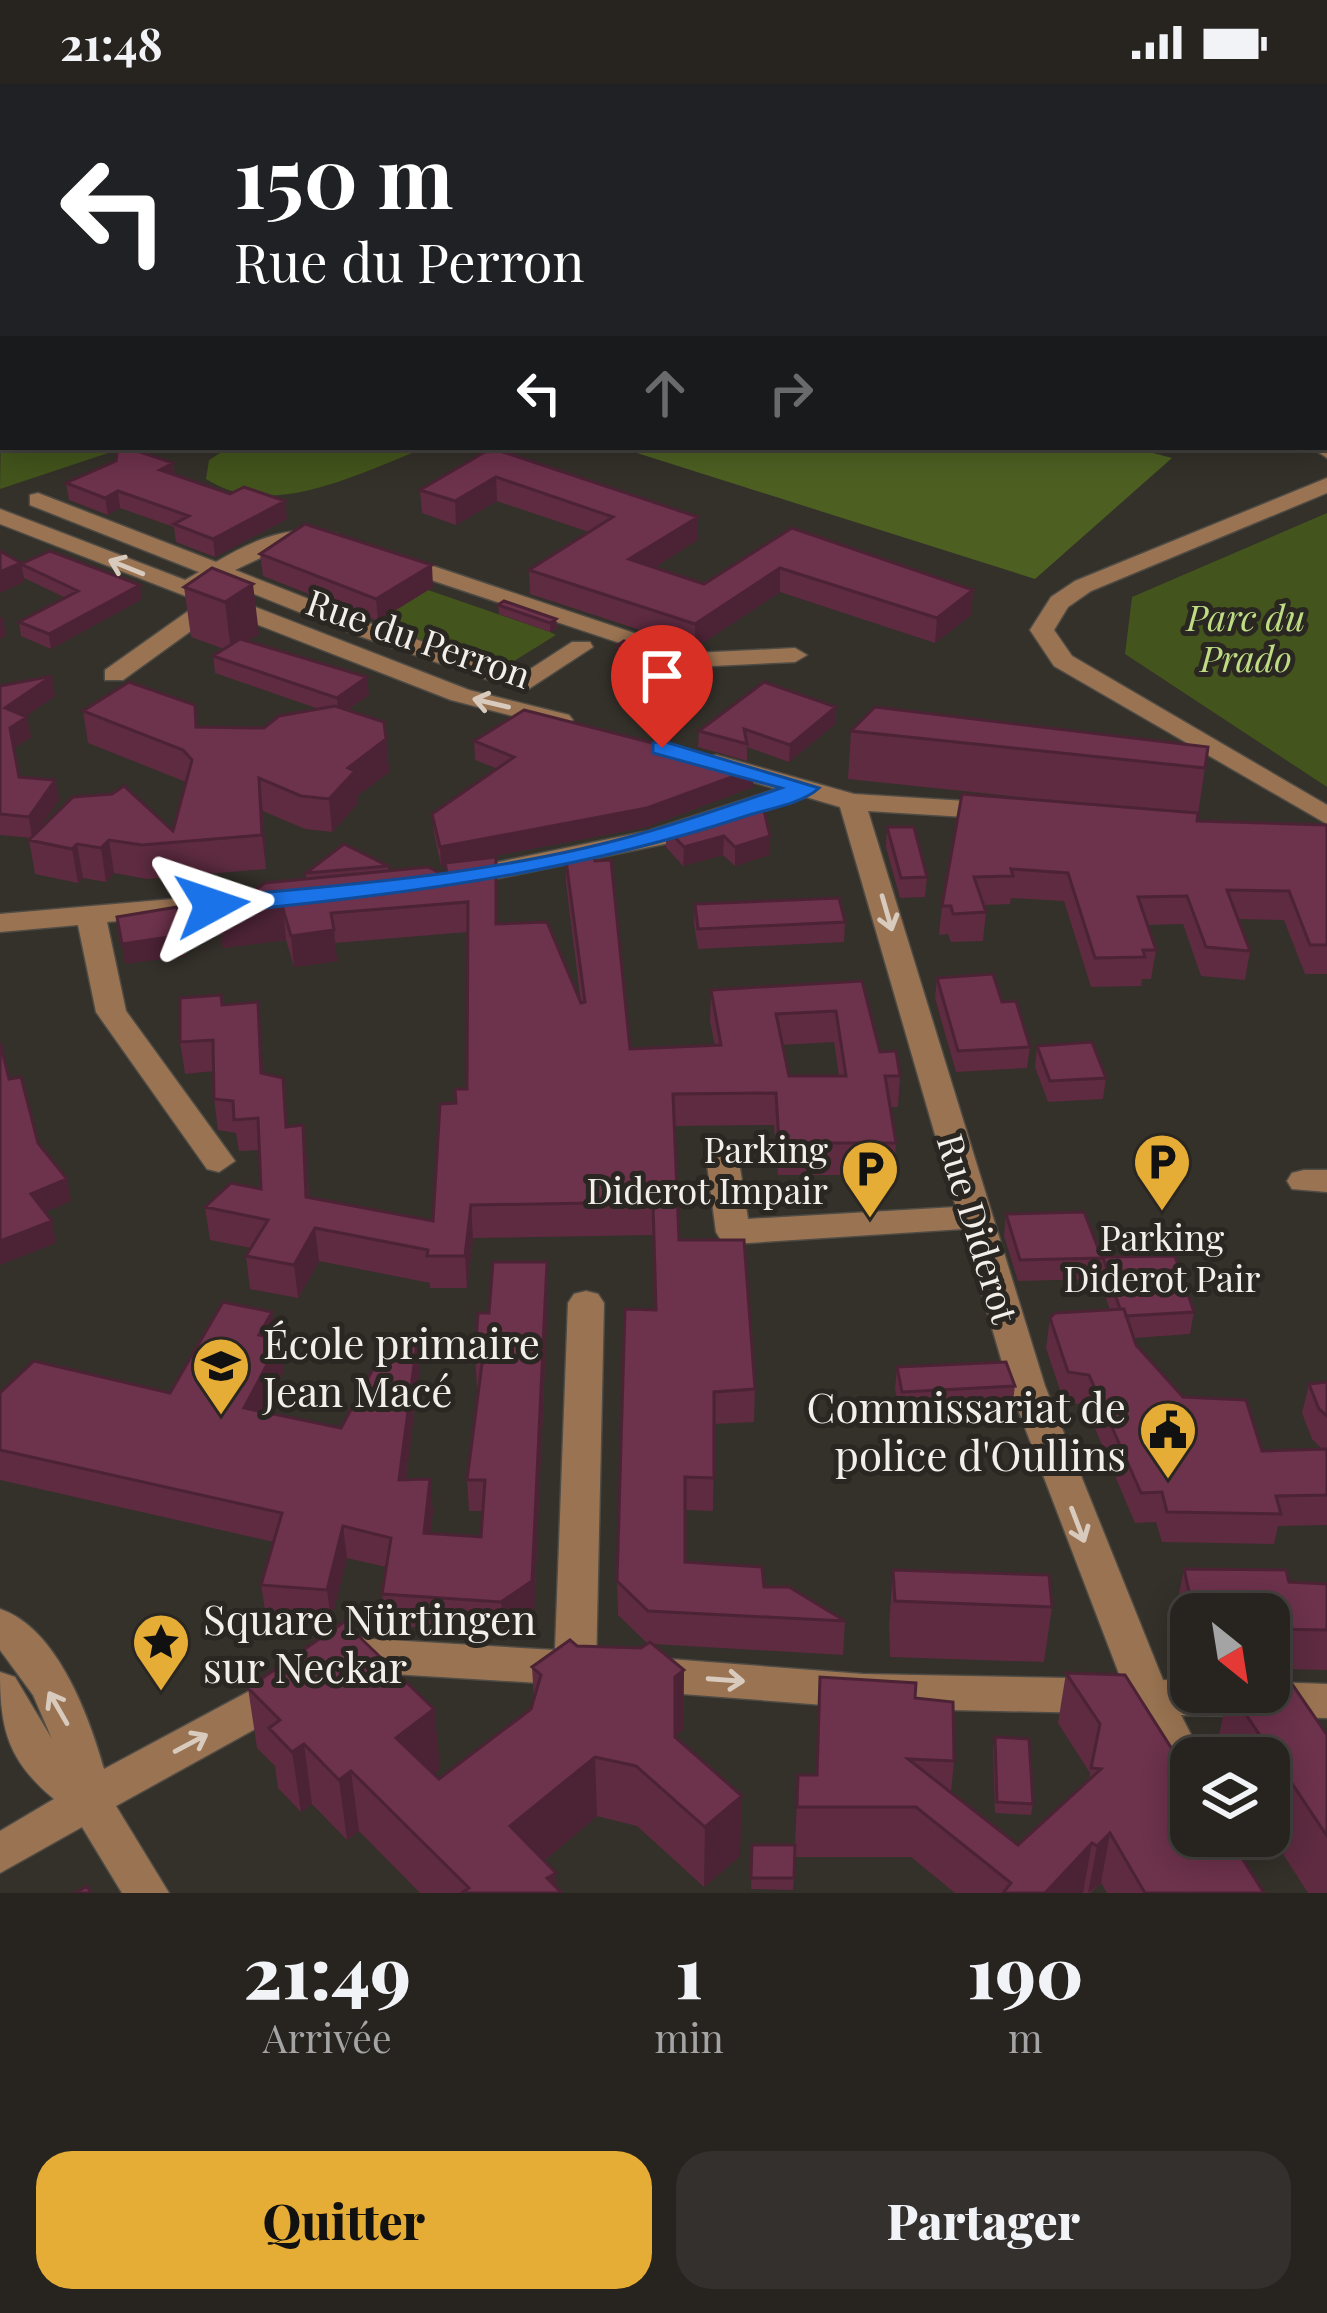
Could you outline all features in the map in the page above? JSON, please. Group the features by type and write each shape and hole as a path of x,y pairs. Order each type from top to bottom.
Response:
{"street":[{"path":"1,516 74,484"},
{"path":"1315,833 1299,800 1064,661 1042,629 1059,602 1083,586 1327,485"},
{"path":"38,500 410,647 524,684 590,639"},
{"name":"Rue du Perron","path":"1,516 460,695 580,726"},
{"path":"182,590 291,533 362,549 590,639 692,660 794,656"},
{"path":"115,675 215,603"},
{"path":"682,754 851,802 1027,814"},
{"path":"425,884 654,838 807,788"},
{"name":"Rue Diderot","path":"851,802 972,1216 1043,1430 1150,1698 1170,1737"},
{"path":"0,923 298,897"},
{"path":"91,916 111,1012 219,1161"},
{"path":"721,1149 733,1232 972,1216"},
{"path":"575,1668 586,1303"},
{"path":"0,1625 20,1642 82,1750 90,1802"},
{"path":"0,1853 137,1771 356,1655 863,1691 1327,1701"},
{"path":"0,1689 46,1767 90,1802 147,1893"}],"green space":[{"path":"1,450 117,450 0,489"},
{"path":"225,450 420,450 317,488 260,496 232,491 206,479 209,460"},
{"path":"627,450 1141,450 1172,458 1035,579"},
{"name":"Parc du Prado","path":"1327,513 1327,787 1125,654 1132,597"},
{"path":"428,590 556,635 498,671 370,626"}],"building":[{"path":"118,450 134,450 173,463 160,470 230,494 244,487 285,501 213,539 174,524 189,516 118,491 105,498 66,483 116,461"},
{"path":"500,451 698,517 629,559 704,584 792,528 973,590 937,618 780,568 695,624 529,570 613,517 496,477 455,501 420,490 485,452"},
{"path":"305,524 432,565 376,599 260,554"},
{"path":"0,551 21,563 0,572"},
{"path":"50,551 140,585 49,634 19,622 78,591 21,564"},
{"path":"212,568 253,584 225,602 184,587"},
{"path":"504,601 556,619 550,623 498,605"},
{"path":"240,639 367,677 337,698 213,656"},
{"path":"624,641 671,656 664,661 618,645"},
{"path":"52,676 5,708 27,717 10,728 19,777 55,780 29,817 0,814 0,686"},
{"path":"129,682 195,705 196,727 264,728 279,716 335,706 384,722 386,739 348,768 355,771 329,799 301,796 259,778 262,835 142,845 109,840 101,848 77,844 72,849 29,840 73,797 112,794 124,786 173,831 192,760 183,750 83,711"},
{"path":"764,682 836,707 790,745 744,729 747,744 699,731"},
{"path":"875,707 1208,747 1205,768 851,731"},
{"path":"524,710 754,769 647,808 440,847 432,814 514,757 474,741"},
{"path":"962,794 1198,813 1197,821 1327,825 1327,945 1310,945 1289,891 1227,890 1250,951 1206,947 1187,896 1138,897 1156,950 1143,950 1145,957 1095,958 1068,873 1011,869 1013,876 974,877 986,912 953,914 951,906 942,906"},
{"path":"761,798 770,836 735,847 724,836 684,847 666,828"},
{"path":"887,827 914,827 927,877 901,878"},
{"path":"344,844 388,866 306,873"},
{"path":"593,852 595,861 611,860 630,1049 721,1045 711,990 862,981 880,1052 896,1051 900,1076 885,1076 896,1143 779,1143 776,1093 673,1094 679,1240 744,1240 755,1389 714,1392 714,1478 685,1477 685,1562 762,1567 764,1587 789,1587 845,1621 648,1611 617,1581 625,1309 656,1310 653,1202 471,1205 465,1256 427,1256 428,1250 315,1228 294,1265 246,1256 268,1220 205,1207 231,1183 261,1189 258,1118 234,1120 233,1101 214,1099 213,1040 180,1042 180,998 221,995 222,1005 258,1002 261,1073 283,1078 286,1127 303,1125 306,1197 433,1221 440,1104 456,1103 455,1089 467,1089 468,902 331,913 334,930 291,936 283,909 219,917 265,883 428,867 448,877 445,863 496,857 496,924 547,922 581,1003 585,1002 565,853","holes":["836,1011 846,1076 789,1076 776,1014"]},
{"path":"839,898 845,922 698,929 695,904"},
{"path":"177,907 182,935 122,944 117,917"},
{"path":"993,974 1002,1002 1016,1001 1030,1047 958,1051 937,978"},
{"path":"0,1042 9,1079 21,1077 38,1143 67,1179 31,1194 52,1221 0,1241"},
{"path":"1092,1042 1106,1078 1050,1081 1037,1046"},
{"path":"1084,1212 1102,1258 1020,1260 1006,1214"},
{"path":"1175,1256 1194,1312 1126,1316 1103,1257"},
{"path":"493,1262 547,1262 532,1581 501,1602 382,1594 391,1538 343,1526 327,1590 261,1585 282,1513 0,1450 0,1393 34,1361 170,1393 223,1302 272,1312 259,1335 280,1340 244,1408 341,1428 391,1336 417,1342 399,1480 430,1479 424,1533 481,1537 485,1480 467,1480 483,1356 475,1356 478,1313 489,1313"},
{"path":"1124,1309 1136,1345 1183,1397 1246,1400 1262,1451 1327,1449 1327,1495 1276,1496 1281,1514 1167,1512 1162,1492 1141,1493 1089,1375 1068,1372 1050,1318 1055,1313"},
{"path":"1006,1362 1015,1386 902,1392 897,1367"},
{"path":"1327,1382 1327,1416 1309,1384"},
{"path":"1184,1569 1286,1570 1289,1582 1327,1584 1327,1630 1290,1629 1290,1593 1189,1593"},
{"path":"893,1570 1049,1575 1052,1607 895,1601"},
{"path":"344,1622 434,1709 396,1738 439,1779 531,1709 541,1675 532,1667 570,1640 577,1646 641,1648 650,1642 684,1670 675,1677 675,1737 742,1796 705,1827 636,1766 595,1757 510,1826 556,1873 547,1878 562,1893 462,1893 469,1888 351,1771 339,1780 304,1744 292,1752 269,1728 280,1720 248,1688"},
{"path":"1066,1673 1125,1675 1170,1746 1170,1857 1241,1857 1264,1893 1145,1893 1110,1833 1097,1846 1092,1843 1045,1893 1003,1893 1011,1883 916,1807 797,1807 798,1775 817,1775 820,1677 916,1683 915,1698 953,1702 954,1761 908,1759 1018,1845 1101,1769 1091,1768 1100,1724"},
{"path":"1290,1681 1327,1735 1327,1836 1290,1780 1290,1737 1261,1737 1245,1713 1290,1713"},
{"path":"995,1737 1029,1739 1033,1804 997,1802"},
{"path":"752,1845 795,1845 794,1878 751,1878"}],"place":[{"name":"Parking Diderot Pair","path":"1162,1213"},
{"name":"Parking Diderot Impair","path":"870,1220"},
{"name":"École primaire Jean Macé","path":"221,1417"},
{"name":"Commissariat de police d'Oullins","path":"1168,1481"},
{"name":"Square Nürtingen sur Neckar","path":"161,1693"}],"route":[{"path":"212,905 405,887 529,866 654,838 807,788 662,748"}]}
